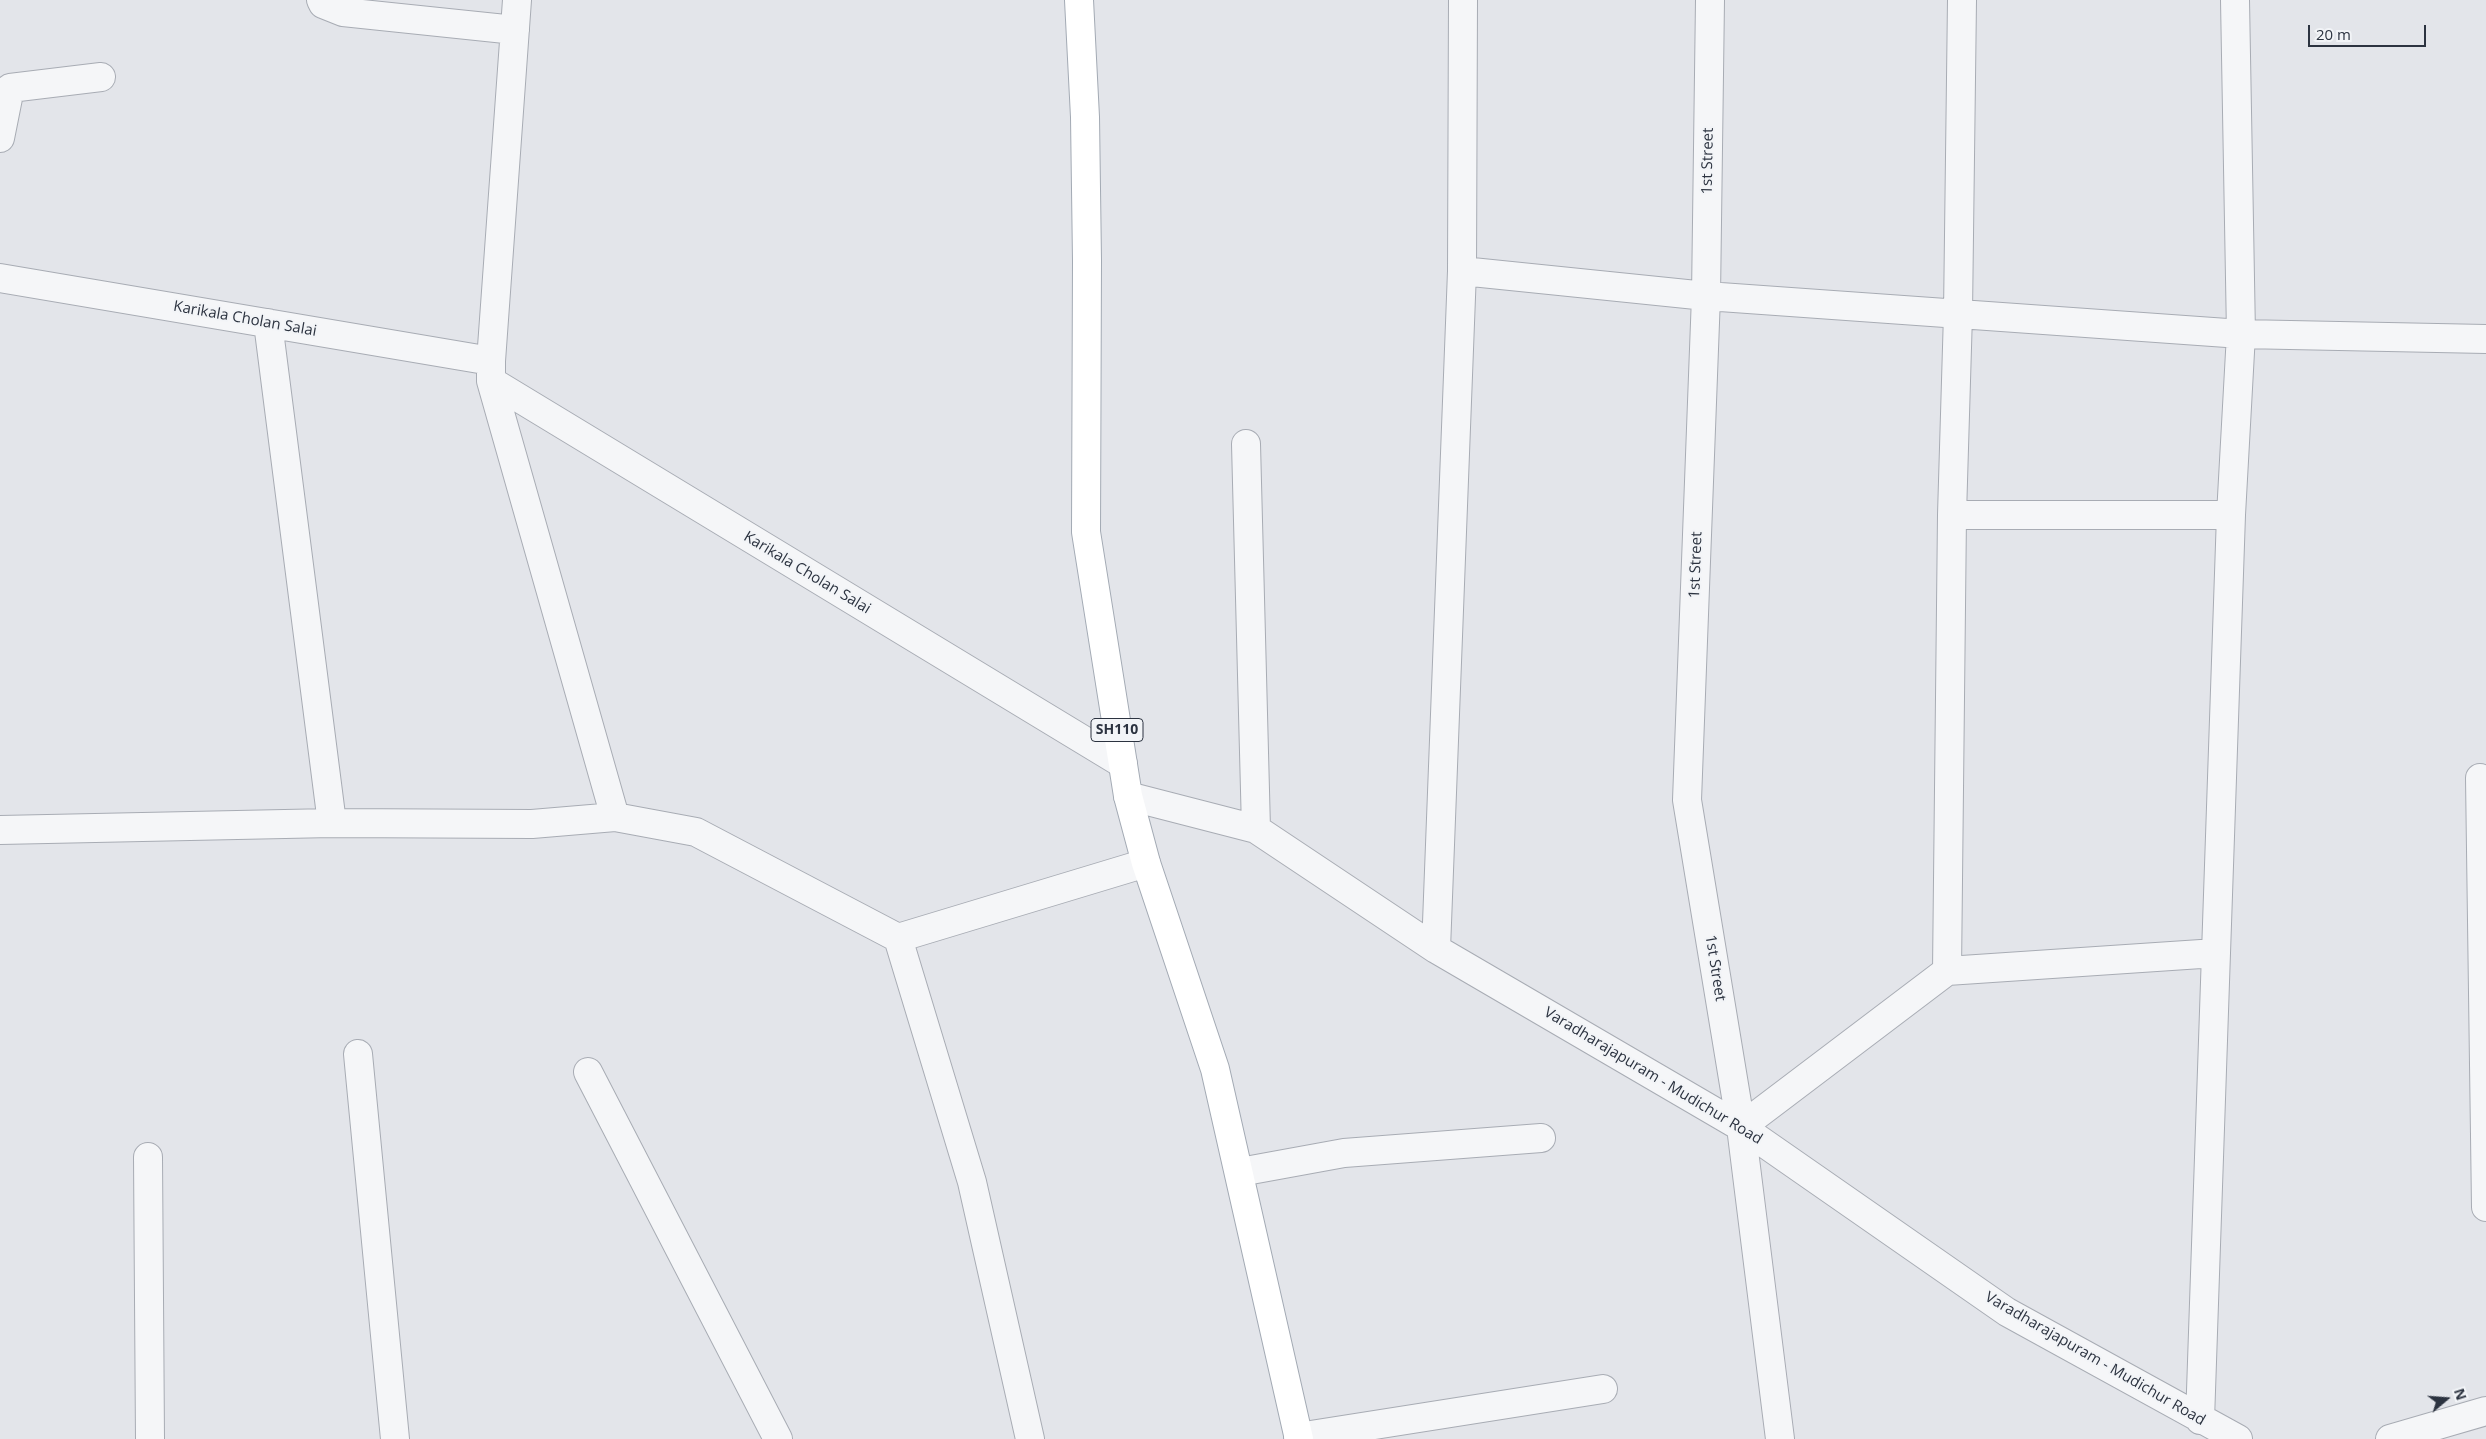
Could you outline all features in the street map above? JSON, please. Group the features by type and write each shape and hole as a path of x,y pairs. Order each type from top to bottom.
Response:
{"main road":[{"name":"SH110","path":"1079,0 1085,117 1087,262 1086,532 1128,796 1146,863 1215,1068 1240,1172 1298,1438"}],"street":[{"path":"321,0 322,4 343,12 515,30"},
{"path":"517,0 491,371 615,817"},
{"path":"1436,949 1462,271 1464,0"},
{"name":"1st Street","path":"1710,0 1706,296 1687,800 1741,1126 1780,1439"},
{"path":"1947,971 1952,515 1958,314 1962,0"},
{"path":"2200,1420 2231,515 2241,334 2235,0"},
{"path":"0,138 10,88 101,77"},
{"path":"1462,271 1706,296 2241,334 2486,339"},
{"name":"Karikala Cholan Salai","path":"0,278 268,323 491,371 1122,764"},
{"path":"268,323 332,823"},
{"path":"1246,444 1256,829"},
{"path":"1952,515 2231,515"},
{"path":"2480,778 2486,1207"},
{"name":"Varadharajapuram - Mudichur Road","path":"1128,796 1256,829 1436,949 1741,1126 2007,1312 2200,1420 2238,1439"},
{"path":"0,830 332,823 532,824 615,817 696,832 898,938 1146,863"},
{"path":"898,938 972,1182 1030,1439"},
{"path":"1741,1126 1947,971 2216,954"},
{"path":"358,1054 395,1439"},
{"path":"588,1072 778,1439"},
{"path":"1240,1172 1344,1153 1541,1138"},
{"path":"148,1157 150,1439"},
{"path":"1298,1438 1603,1389"},
{"path":"2390,1439 2486,1411"}]}
